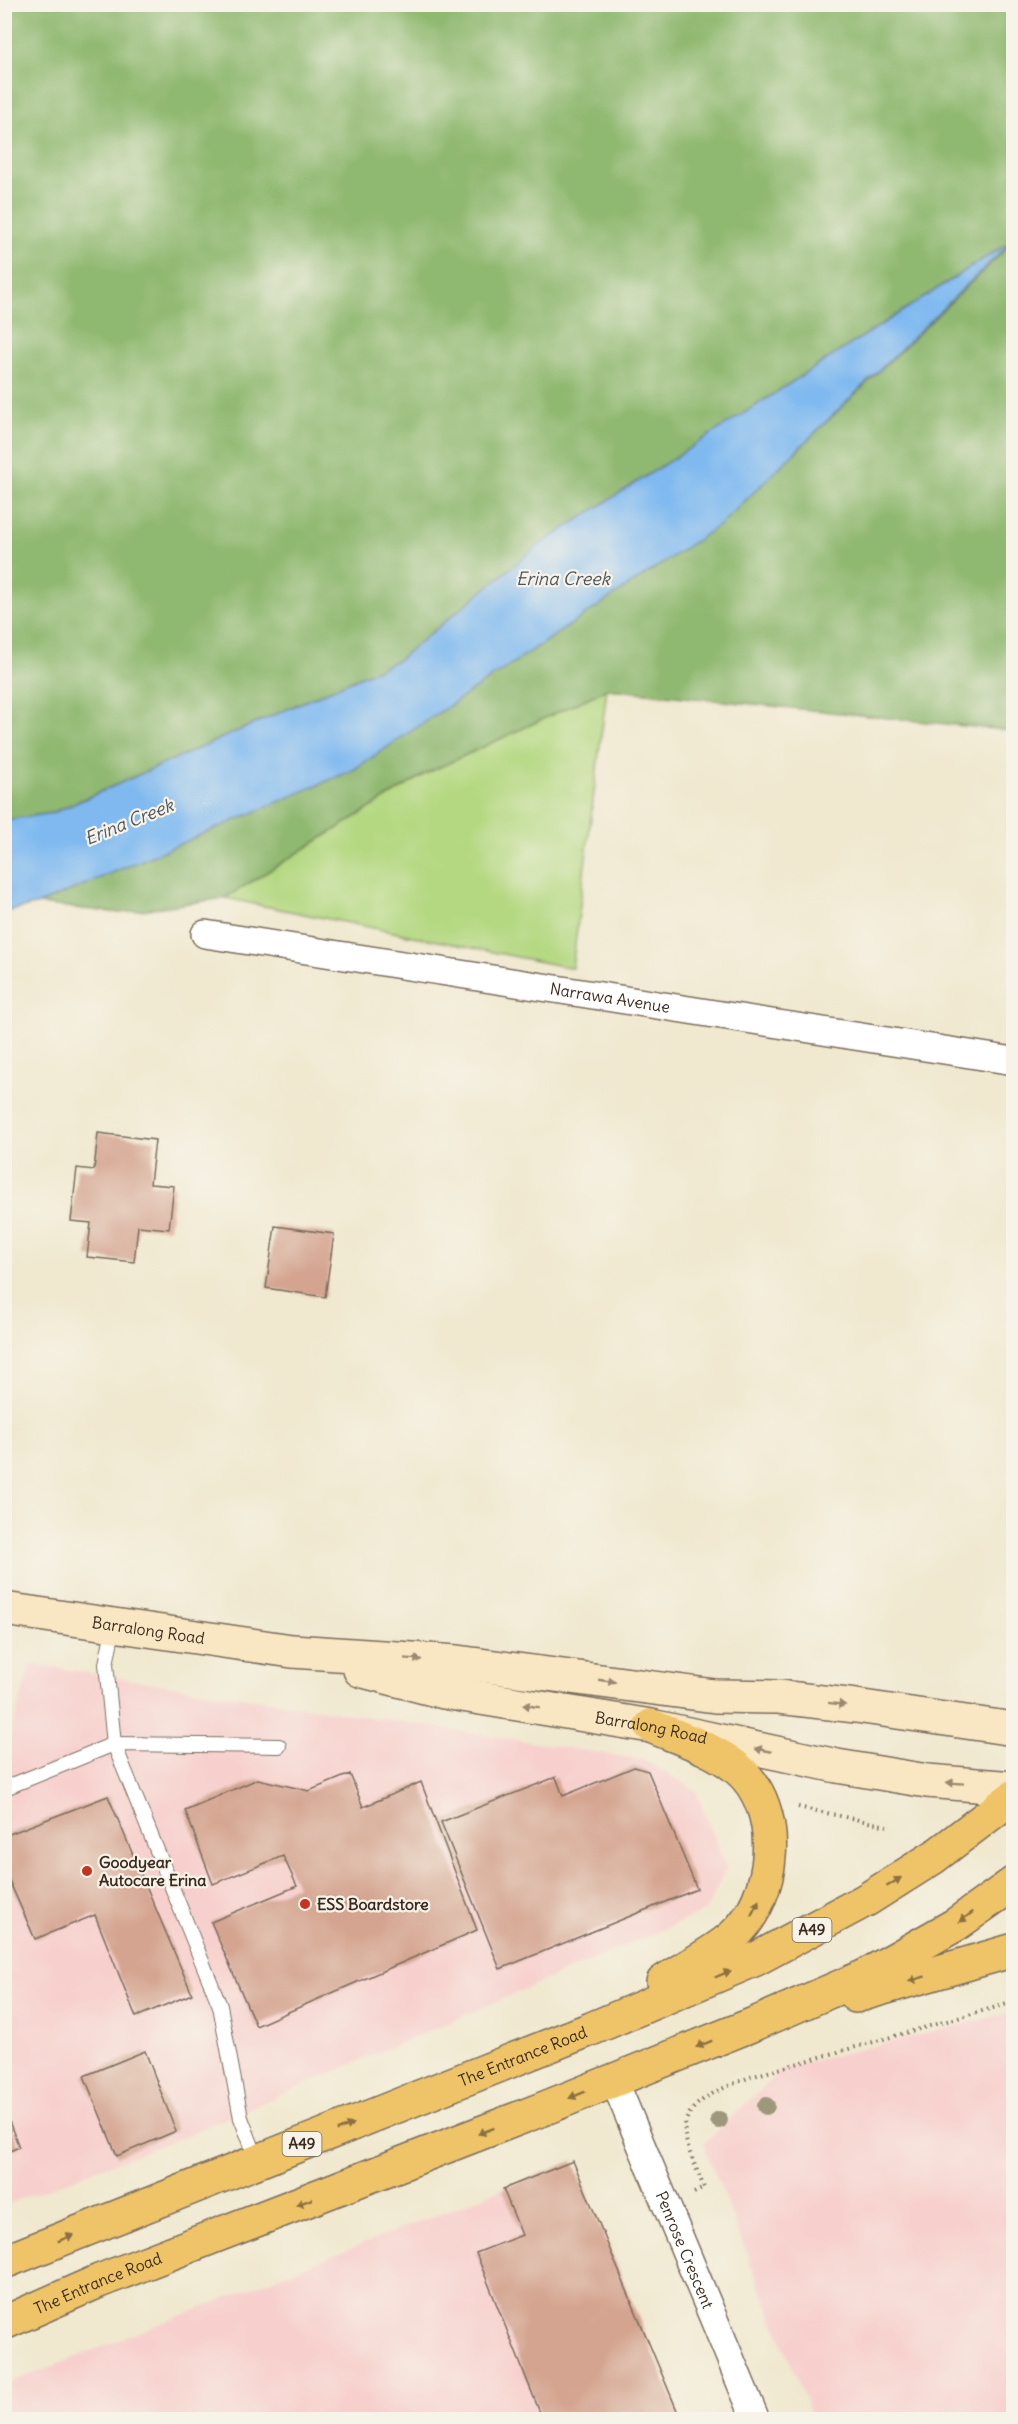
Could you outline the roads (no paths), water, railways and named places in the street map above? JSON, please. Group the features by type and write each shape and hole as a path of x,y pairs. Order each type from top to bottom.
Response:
{"highway":[{"path":"591,2029 732,1937 749,1918 761,1896 767,1870 771,1843 765,1813 755,1788 738,1769 714,1753 651,1726"},
{"name":"The Entrance Road","path":"4,2262 591,2029 756,1959 804,1935 934,1857 1014,1796"},
{"name":"The Entrance Road","path":"4,2323 99,2282 759,2022 865,1976 955,1926 1014,1882"},
{"path":"759,2022 1014,1950"}],"street":[{"name":"Narrawa Avenue","path":"205,934 1014,1060"},
{"name":"Barralong Road","path":"5,1612 292,1651 457,1662 715,1696 779,1697 856,1706 1014,1729"},
{"name":"Barralong Road","path":"292,1651 444,1692 651,1726 837,1766 927,1781 1014,1788"},
{"name":"Penrose Crescent","path":"614,2080 756,2420"}],"lane":[{"path":"114,1625 106,1664 114,1744 220,2006 241,2118 258,2162"},
{"path":"5,1788 114,1744 279,1746"}],"water":[{"name":"Erina Creek","path":"1013,240 721,524 353,770 39,904 5,912 5,820 53,813 398,660 539,545"}],"place":[{"name":"Goodyear Autocare Erina","path":"87,1871"},
{"name":"ESS Boardstore","path":"305,1904"}]}
